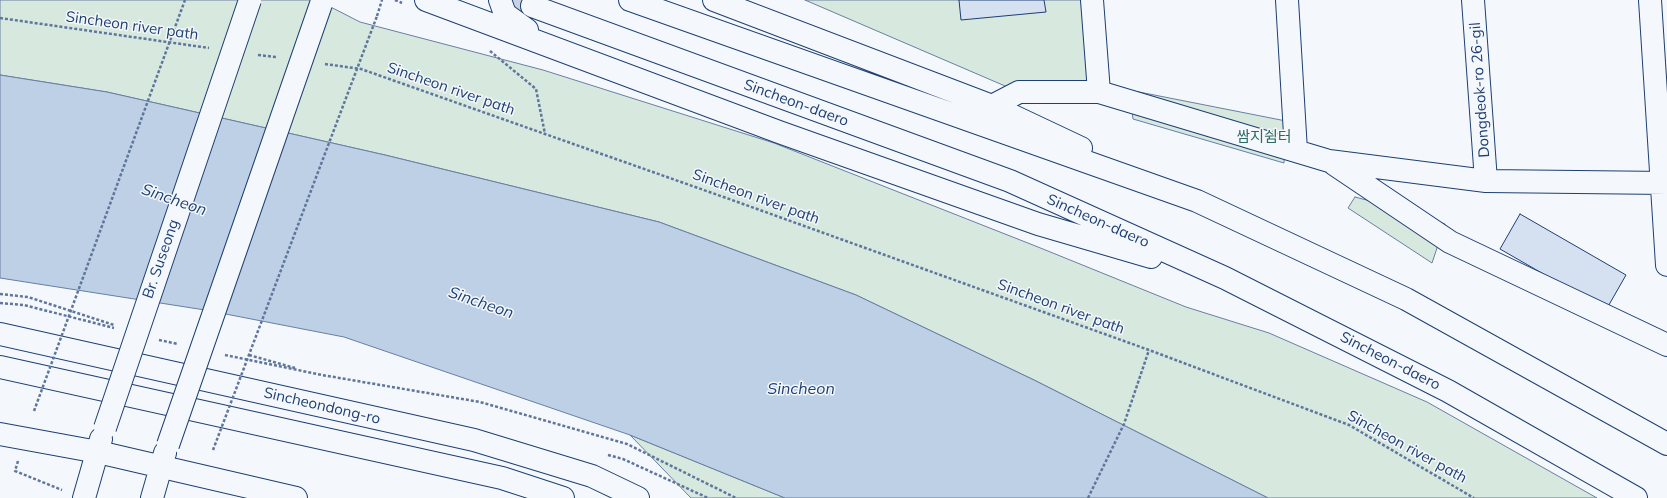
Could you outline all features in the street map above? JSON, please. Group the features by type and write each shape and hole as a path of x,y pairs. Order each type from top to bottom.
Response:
{"main road":[{"name":"Br. Suseong","path":"84,498 105,428 250,0"},
{"path":"426,0 780,132 1038,224 1225,278"},
{"path":"500,0 505,14 549,45"},
{"path":"630,0 1197,201"},
{"path":"714,0 992,106 1197,201 1406,299 1667,444"},
{"path":"1092,0 1099,92"},
{"path":"1287,0 1296,151"},
{"name":"Dongdeok-ro 26-gil","path":"1474,0 1486,181"},
{"path":"1650,0 1664,183 1667,265"},
{"path":"152,498 168,445 321,2"},
{"name":"Sincheon-daero","path":"532,6 1010,181 1225,278 1448,391 1636,498"},
{"path":"992,106 1019,92 1099,92 1329,161 1486,181 1664,183"},
{"path":"1329,161 1450,242 1667,345"},
{"name":"Sincheondong-ro","path":"0,334 474,440 592,476 638,498"},
{"name":"Sincheondong-ro","path":"0,367 502,478 559,497"},
{"path":"0,434 98,452 296,498"}],"path":[{"path":"34,412 185,0"},
{"path":"213,450 382,0"},
{"name":"Sincheon river path","path":"0,18 212,48"},
{"path":"489,50 536,89 545,134"},
{"path":"251,54 282,58"},
{"name":"Sincheon river path","path":"322,64 361,69 732,200 1149,350 1349,425 1474,498"},
{"path":"0,294 28,297 116,326"},
{"path":"152,338 182,345"},
{"path":"1088,498 1124,424 1149,350"},
{"path":"221,354 322,375 480,402 627,444 736,498"},
{"path":"249,355 322,375"}],"green space":[{"path":"0,0 317,0 360,22 543,70 774,143 1186,307 1269,333 1427,402 1597,498 1268,498 1034,380 856,295 659,222 385,155 107,92 0,75"},
{"path":"805,0 1092,0 1099,92 1019,92"},
{"name":"쌈지쉼터","path":"1129,90 1286,121 1284,163 1133,119"},
{"path":"1355,197 1412,212 1445,224 1432,263 1348,208"},
{"path":"630,435 785,498 691,498"}],"water":[{"name":"Sincheon","path":"0,75 107,92 385,155 659,222 856,295 1034,380 1268,498 785,498 630,435 344,337 205,310 0,278"}],"building":[{"path":"959,0 1044,0 1046,12 961,20"},
{"path":"1520,214 1626,275 1606,310 1500,249"}],"tunnel":[{"path":"509,0 532,6"}]}
